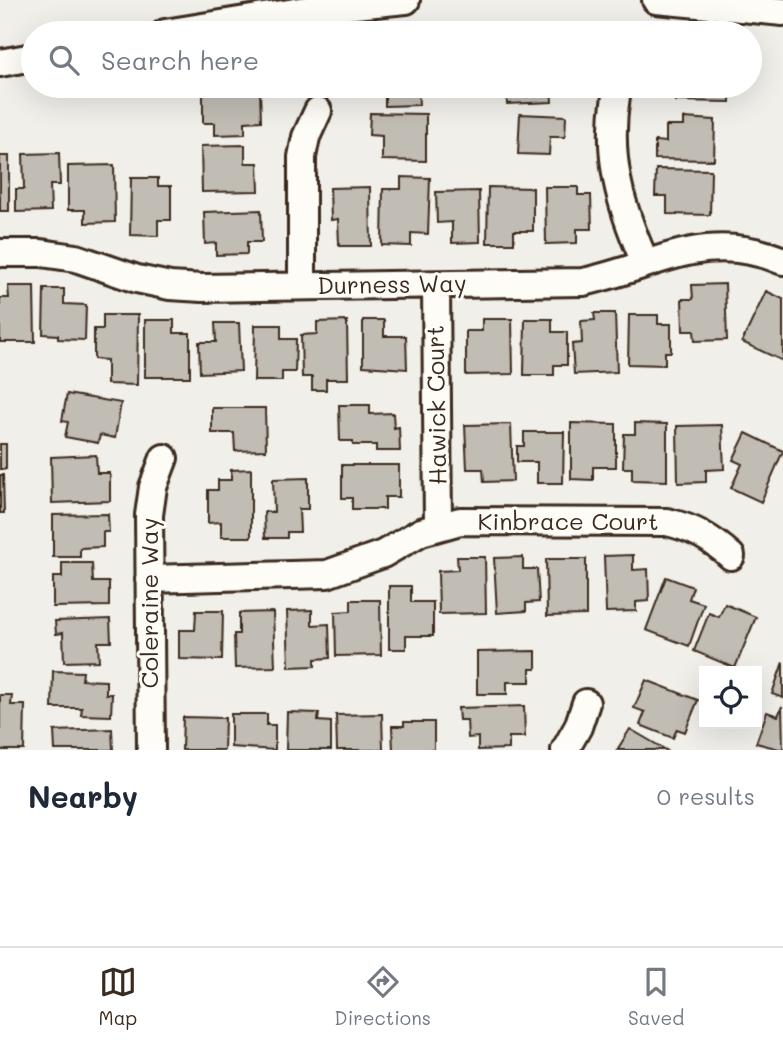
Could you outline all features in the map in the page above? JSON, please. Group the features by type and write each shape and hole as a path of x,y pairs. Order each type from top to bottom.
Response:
{"street":[{"path":"240,21 314,9 406,0"},
{"path":"656,0 783,12"},
{"path":"0,62 21,59"},
{"path":"616,98 611,125 616,186 627,222 645,262"},
{"path":"302,286 302,158 306,137 318,111"},
{"name":"Durness Way","path":"0,253 41,253 76,258 137,279 170,286 583,282 608,277 645,262 705,248 745,251 783,261"},
{"name":"Hawick Court","path":"436,285 438,526"},
{"name":"Coleraine Way","path":"151,750 149,516 153,487 164,458"},
{"name":"Kinbrace Court","path":"149,579 327,574 353,567 438,526 460,521 667,522 693,528 714,540 731,556"},
{"path":"565,750 579,727 586,703"}],"building":[{"path":"203,98 260,98 261,121 245,122 245,134 215,135 215,123 203,123"},
{"path":"385,98 419,98 419,105 385,106"},
{"path":"507,98 552,98 552,102 507,104"},
{"path":"675,98 730,98 730,102 675,101"},
{"path":"370,113 426,114 426,161 382,160 382,136 369,135"},
{"path":"520,114 566,116 565,137 550,137 549,155 518,154"},
{"path":"684,118 715,120 714,160 655,159 655,141 666,142 666,126 684,126"},
{"path":"245,145 245,163 258,163 259,191 202,192 201,146"},
{"path":"59,153 60,185 50,185 51,211 16,212 16,189 24,189 23,154"},
{"path":"0,156 9,156 9,211 0,211"},
{"path":"114,165 115,222 85,223 85,210 68,210 68,166"},
{"path":"656,169 711,170 710,215 667,214 667,196 655,196"},
{"path":"401,177 430,178 428,234 411,233 411,246 382,245 383,189 401,189"},
{"path":"131,178 158,178 158,186 171,186 171,220 158,220 158,236 130,235"},
{"path":"370,187 371,246 339,246 338,219 331,220 330,188"},
{"path":"488,187 533,188 533,231 514,231 514,243 487,243"},
{"path":"545,187 578,187 578,195 591,195 592,229 577,229 577,243 546,244"},
{"path":"479,191 480,242 452,243 452,222 437,223 436,192"},
{"path":"261,210 262,242 247,242 247,254 216,255 216,243 205,244 204,212"},
{"path":"725,284 727,340 695,341 694,331 683,331 682,299 693,299 692,285"},
{"path":"8,286 34,286 35,342 0,342 0,298 9,298"},
{"path":"44,289 64,289 64,304 86,305 85,340 58,339 58,335 43,334"},
{"path":"766,291 783,299 783,361 742,342"},
{"path":"594,313 615,313 617,372 574,374 572,344 582,343 581,321 595,320"},
{"path":"103,315 138,315 137,385 107,384 107,360 94,359 94,329 103,329"},
{"path":"629,315 658,315 658,324 671,324 671,352 665,352 665,365 628,364"},
{"path":"482,319 512,319 513,374 466,375 466,331 482,331"},
{"path":"525,319 552,319 552,332 567,332 567,365 554,365 554,375 524,375"},
{"path":"145,320 174,320 174,333 190,333 190,377 145,377"},
{"path":"363,320 384,320 384,336 406,336 407,369 363,366"},
{"path":"347,321 348,379 326,379 326,390 312,390 312,377 302,377 301,335 317,334 317,322"},
{"path":"215,323 239,323 241,371 200,373 199,342 216,342"},
{"path":"255,325 281,325 281,339 296,339 295,372 282,372 282,381 254,381"},
{"path":"67,394 121,403 115,438 100,435 98,443 65,437 68,422 62,421"},
{"path":"339,405 370,405 370,414 393,413 394,428 399,427 400,451 376,451 376,445 353,445 353,441 340,441"},
{"path":"212,408 265,408 266,450 235,451 234,433 212,433"},
{"path":"571,423 616,424 616,467 593,467 593,480 571,479"},
{"path":"635,423 667,424 667,481 632,480 632,468 623,468 624,434 635,434"},
{"path":"511,424 513,481 484,482 483,469 467,469 465,425"},
{"path":"722,425 724,469 706,470 706,482 678,483 677,426"},
{"path":"524,432 564,432 563,483 537,483 537,462 517,462 517,446 524,446"},
{"path":"746,433 783,451 761,502 731,488 742,464 733,460"},
{"path":"0,444 6,444 6,469 0,469"},
{"path":"96,455 97,473 110,473 110,501 52,503 51,457"},
{"path":"342,465 399,465 399,497 385,497 385,509 352,509 352,498 342,498"},
{"path":"251,469 251,537 221,537 221,522 208,523 208,490 218,490 218,480 231,480 231,470"},
{"path":"0,475 3,475 4,513 0,513"},
{"path":"308,478 308,509 299,509 300,532 287,532 287,538 265,538 264,512 274,512 273,479"},
{"path":"108,514 109,532 103,532 103,547 80,548 80,557 53,557 53,515"},
{"path":"633,555 633,570 648,569 649,601 636,602 636,611 606,612 604,556"},
{"path":"457,557 485,557 486,613 439,614 438,571 458,570"},
{"path":"523,557 523,569 537,569 539,602 526,603 526,611 497,613 494,558"},
{"path":"546,559 586,559 586,615 547,616"},
{"path":"62,563 92,563 93,582 109,582 109,606 53,607 53,577 62,577"},
{"path":"666,577 693,587 689,599 704,604 689,646 646,630"},
{"path":"389,586 411,586 411,602 433,602 433,636 406,636 406,649 389,649"},
{"path":"351,600 380,600 381,655 336,656 335,612 351,611"},
{"path":"725,604 756,617 736,666 694,651 709,613 719,617"},
{"path":"312,610 312,625 329,624 330,658 315,659 315,666 289,667 287,611"},
{"path":"196,611 223,611 222,660 179,659 179,630 195,630"},
{"path":"273,612 275,667 235,668 234,634 239,634 239,613"},
{"path":"110,619 111,642 98,642 99,661 64,662 63,633 56,634 55,621"},
{"path":"536,651 536,669 530,669 530,682 507,682 507,694 477,694 477,652"},
{"path":"783,662 783,698 772,694"},
{"path":"53,671 83,672 82,680 106,681 106,694 112,694 111,716 81,715 82,708 52,708"},
{"path":"646,680 698,700 685,732 677,729 673,738 640,725 645,712 634,708"},
{"path":"0,695 12,695 11,705 25,705 24,750 0,750"},
{"path":"524,706 525,737 509,737 509,749 478,750 478,737 468,738 467,720 459,720 458,708"},
{"path":"782,706 783,750 756,743 767,712 778,716"},
{"path":"287,712 319,713 318,721 331,722 331,750 286,750"},
{"path":"231,714 267,714 267,725 275,725 275,750 231,747"},
{"path":"382,714 383,750 337,750 336,715"},
{"path":"183,717 225,718 224,750 182,750"},
{"path":"404,722 434,722 434,750 393,750 392,726 404,726"},
{"path":"112,729 113,750 55,750 54,731"},
{"path":"630,729 666,750 617,750"}]}
